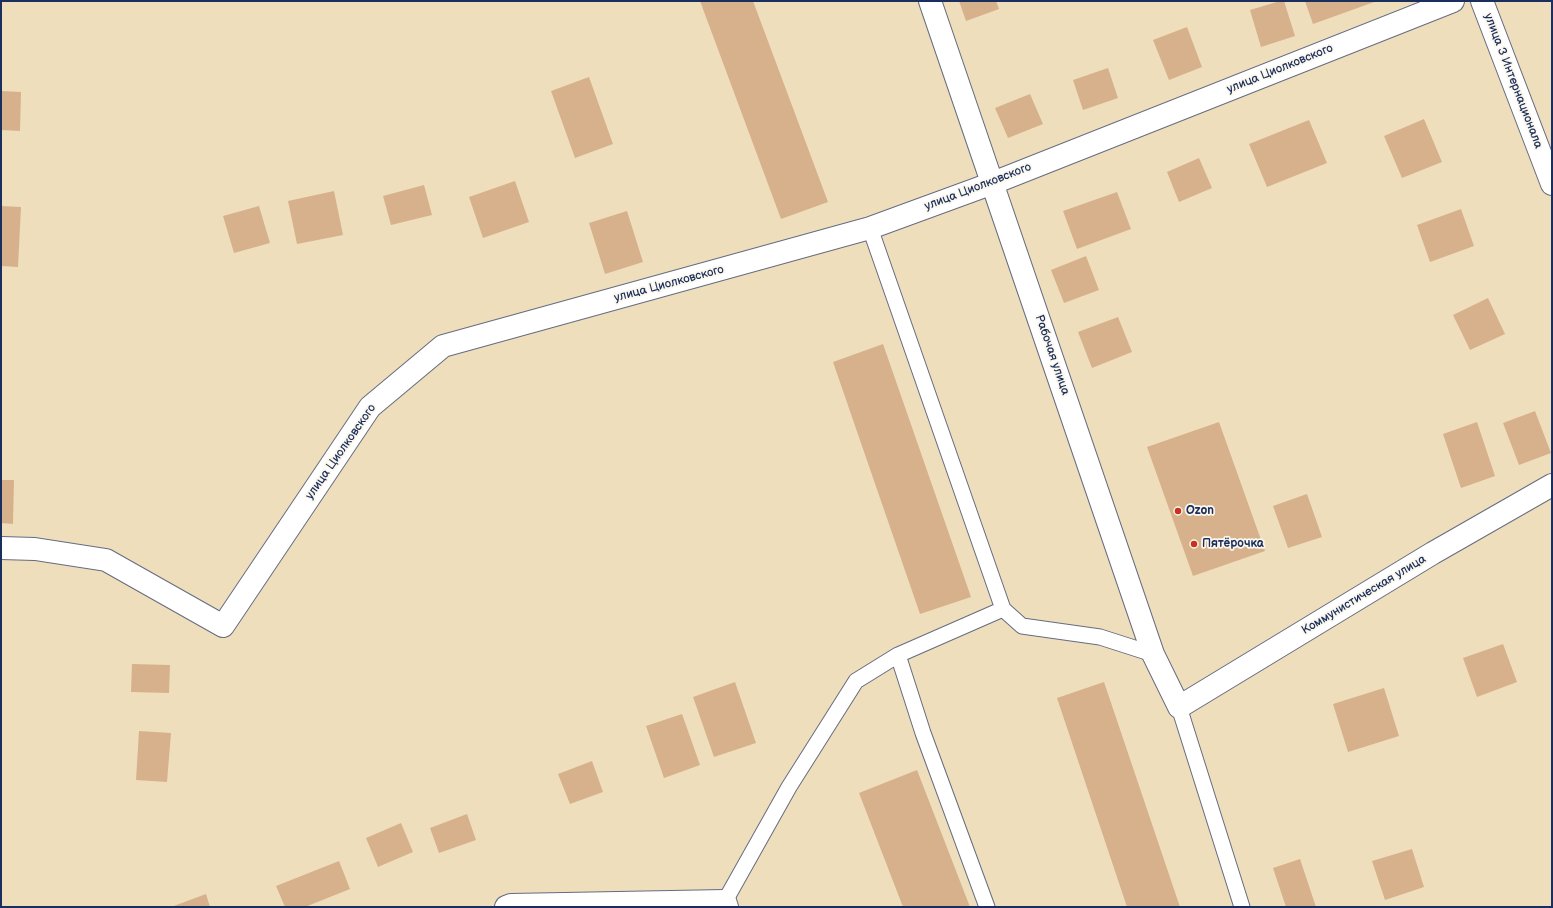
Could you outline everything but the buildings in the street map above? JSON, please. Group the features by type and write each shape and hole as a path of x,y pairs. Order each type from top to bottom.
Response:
{"street":[{"name":"Рабочая улица","path":"930,1 1153,654 1178,707"},
{"name":"улица Циолковского","path":"1,548 35,549 106,560 223,626 370,407 443,346 870,228 993,183 1453,1"},
{"name":"улица 3 Интернационала","path":"1482,1 1552,184"},
{"name":"Коммунистическая улица","path":"1178,707 1433,553 1552,485"},
{"path":"506,907 511,905 726,904"}],"lane":[{"path":"870,228 1003,609 1022,626 1100,637 1153,654"},
{"path":"726,904 789,787 856,681 898,655 1003,609"},
{"path":"898,655 922,733 987,907"},
{"path":"1178,707 1242,907"}],"place":[{"name":"Ozon","path":"1178,511"},
{"name":"Пятёрочка","path":"1194,544"}]}
